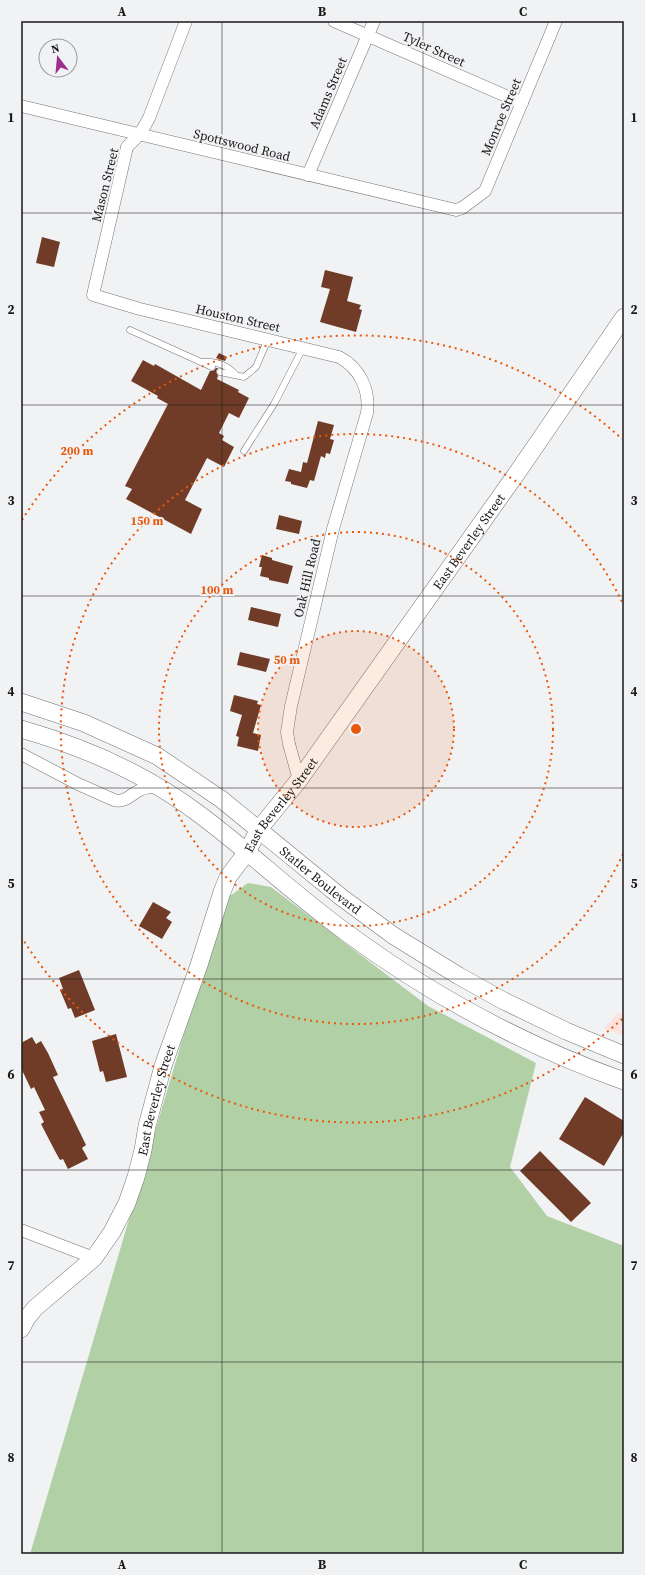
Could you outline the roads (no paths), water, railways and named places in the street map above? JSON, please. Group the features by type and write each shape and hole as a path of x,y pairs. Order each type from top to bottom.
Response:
{"main road":[{"name":"East Beverley Street","path":"21,1329 35,1308 94,1258 112,1232 128,1198 143,1150 147,1126 164,1066 228,877 247,852 259,829 299,780 530,455 624,317"},
{"name":"Statler Boulevard","path":"21,702 84,723 157,756 221,799 341,897 394,936 453,972 534,1016 624,1055"},
{"name":"Statler Boulevard","path":"21,729 52,738 87,751 155,786 199,814 346,932 417,980 471,1011 522,1037 587,1067 624,1081"}],"street":[{"name":"Mason Street","path":"93,295 127,147 140,134 149,118 186,21"},
{"name":"Tyler Street","path":"334,21 522,103"},
{"name":"Adams Street","path":"308,175 374,21"},
{"name":"Monroe Street","path":"456,210 462,208 485,191 556,21"},
{"name":"Spottswood Road","path":"21,106 456,210"},
{"name":"Houston Street","path":"93,295 140,309 268,339 344,360 357,372 364,385"},
{"name":"Oak Hill Road","path":"299,780 287,732 291,706 333,529 366,413 367,398 364,385"},
{"path":"21,754 78,784 118,801 128,799 142,789 155,786"},
{"path":"21,1230 94,1258"}],"lane":[{"path":"130,330 212,368"},
{"path":"220,372 244,377 256,367 268,339"},
{"path":"244,451 274,404 303,348"},
{"path":"201,362 213,362 230,368 236,375"}]}
